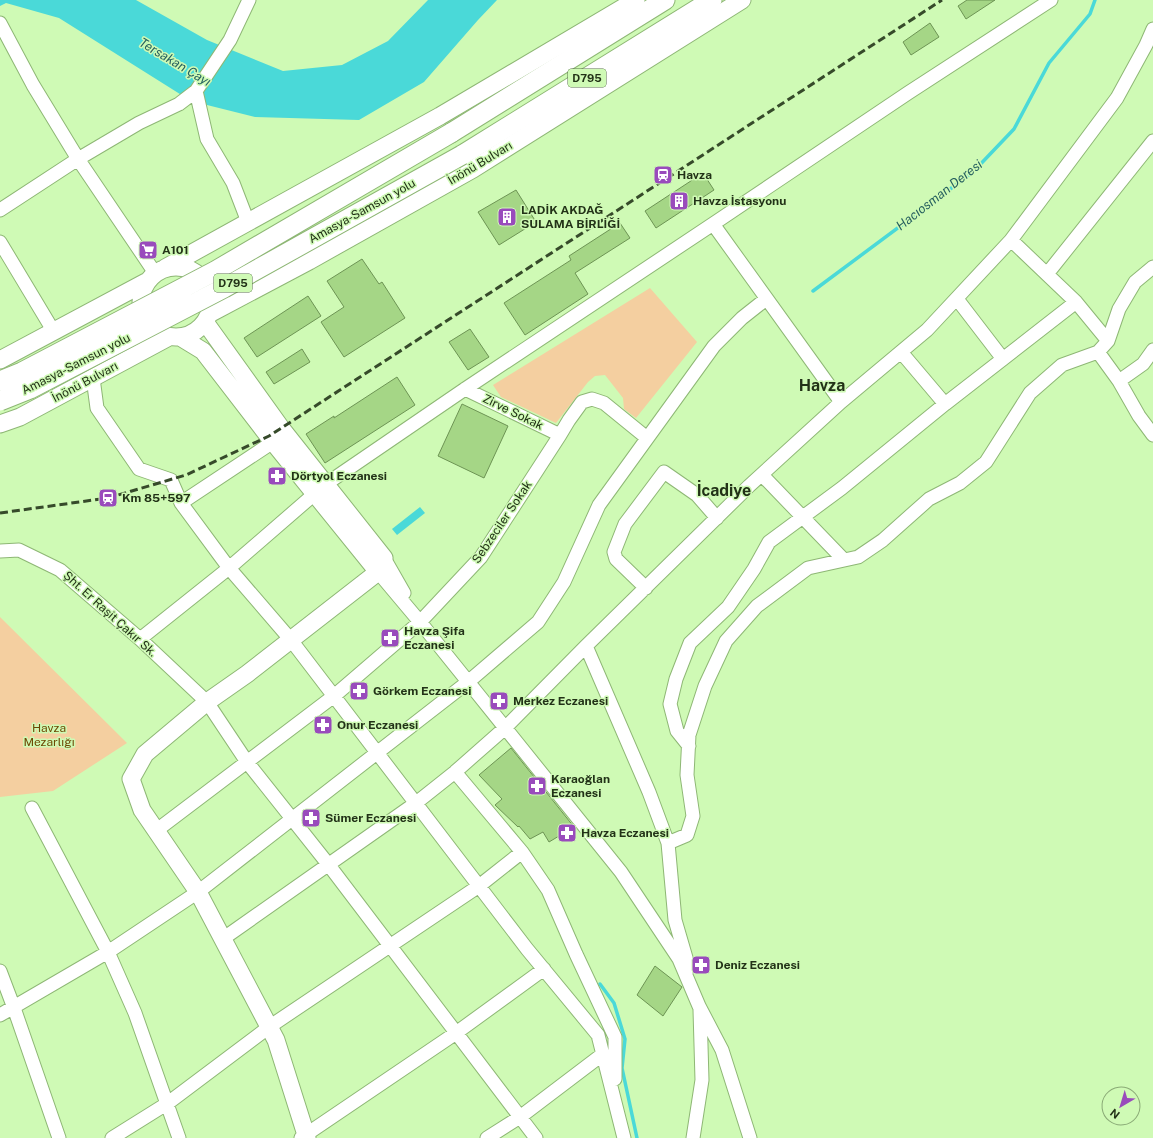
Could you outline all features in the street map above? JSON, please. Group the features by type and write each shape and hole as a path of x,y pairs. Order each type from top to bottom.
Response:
{"highway":[{"name":"Amasya-Samsun yolu","path":"0,381 22,372 215,271 451,133 665,0"},
{"name":"Amasya-Samsun yolu","path":"0,401 30,389 224,288 462,155 712,0"}],"main road":[{"path":"0,360 54,332 155,274 440,116 636,0"},
{"name":"İnönü Bulvarı","path":"207,318 473,168 742,0"},
{"path":"175,337 194,332 207,318 211,302 210,291 197,273 187,268 176,266 155,274 142,292 140,304 143,316 149,326 158,333 175,337 203,351 273,442 320,490 381,565 291,640 247,674 207,702 144,754 132,779 142,810 198,892 224,938 270,1027 276,1040 305,1137"},
{"path":"207,318 277,422 320,490"},
{"name":"İnönü Bulvarı","path":"0,424 20,417 175,337"}],"street":[{"path":"0,210 78,159 139,123 179,104 196,91 230,40 250,0"},
{"path":"140,639 229,568 320,490 465,389 908,93 1051,0"},
{"path":"0,23 34,85 78,159 155,274"},
{"path":"224,938 416,803 455,772 505,728 586,646 762,475 841,402 927,330 1011,240 1117,98 1153,29"},
{"path":"196,91 207,139 233,183 248,222"},
{"path":"1048,274 1153,141"},
{"path":"714,224 841,402"},
{"path":"1011,240 1076,302 1108,341"},
{"path":"0,242 54,332"},
{"path":"668,843 687,835 693,816 687,775 690,736 705,686 726,641 757,606 808,568 858,557 883,540 928,499 960,483 986,462 1030,393 1062,365 1098,352 1108,341 1119,309 1135,282 1153,267"},
{"path":"0,1015 108,952 198,892 468,682 538,622 564,582 600,504 714,346 742,318 766,298"},
{"path":"956,299 1004,359"},
{"path":"689,746 677,731 670,704 676,679 690,643 728,607 754,569 770,542 842,488 945,404 1076,302"},
{"path":"1119,381 1143,364 1153,350"},
{"path":"901,352 945,404"},
{"path":"1098,352 1119,381 1139,416 1153,435"},
{"path":"93,378 98,408 139,469 171,480 181,503 229,568 291,640 479,886 598,1035 624,1138"},
{"name":"Zirve Sokak","path":"465,389 560,435"},
{"name":"Sebzeciler Sokak","path":"157,830 334,696 420,622 481,557 582,402 592,399 604,403 648,438"},
{"path":"181,503 273,442"},
{"path":"646,588 616,559 614,552 625,524 664,472 697,495 717,518"},
{"path":"762,475 844,560"},
{"name":"Şht. Er Raşit Çakır Sk.","path":"0,551 19,550 60,570 140,639 207,702 247,762 328,864 536,1138"},
{"path":"381,565 420,622 621,872 679,960 699,1006 722,1050 750,1138"},
{"path":"586,646 649,792 668,843 675,920 699,1006 702,1080 694,1138"},
{"path":"455,772 522,852 548,890 615,1037 615,1100"},
{"path":"32,808 108,952 135,1013 168,1103 179,1138"},
{"path":"112,1138 168,1103 270,1027 479,886 522,852"},
{"path":"305,1137 456,1033 544,969"},
{"path":"0,971 59,1138"},
{"path":"487,1138 520,1117 604,1054"}],"green space":[{"path":"650,288 697,342 636,418 624,409 623,398 605,375 595,376 588,382 556,423 501,397 493,385"},
{"name":"Havza Mezarlığı","path":"0,617 127,743 53,791 0,797"}],"water":[{"name":"Tersakan Çayı","path":"0,0 136,0 207,40 283,71 342,65 388,41 428,0 497,0 424,82 359,120 255,117 191,101 59,18 6,3 0,6"},
{"path":"420,507 425,513 397,535 392,529"}],"building":[{"path":"967,0 995,0 966,19 958,6"},
{"path":"930,23 939,37 911,55 903,42"},
{"name":"Havza İstasyonu","path":"703,173 714,190 656,228 645,211"},
{"name":"LADİK AKDAĞ SULAMA BİRLİĞİ","path":"516,190 536,222 499,245 478,212"},
{"path":"620,223 630,238 575,273 588,294 525,335 504,303 571,260 569,256"},
{"path":"362,259 379,284 382,282 405,318 344,357 321,322 344,307 327,281"},
{"path":"308,296 321,316 257,357 244,338"},
{"path":"470,329 489,357 468,370 449,342"},
{"path":"302,349 310,362 274,384 266,372"},
{"path":"397,377 415,405 325,463 306,434 334,416 334,418"},
{"path":"462,404 508,426 484,478 438,456"},
{"path":"511,748 574,827 549,842 543,832 530,839 519,826 518,827 495,805 502,799 479,775"},
{"path":"655,966 682,987 663,1016 637,995"}],"waterway":[{"name":"Hacıosman Deresi","path":"813,291 973,172 1014,129 1049,63 1090,14 1095,0"},
{"name":"Hacıosman Deresi","path":"600,984 614,1003 625,1039 622,1068 637,1138"}],"railway":[{"path":"0,513 108,498 186,475 269,436 942,0"}],"place":[{"name":"Havza","path":"663,175"},
{"name":"Havza İstasyonu","path":"679,201"},
{"name":"LADİK AKDAĞ SULAMA BİRLİĞİ","path":"507,217"},
{"name":"A101","path":"148,250"},
{"name":"Dörtyol Eczanesi","path":"277,476"},
{"name":"Km 85+597","path":"108,498"},
{"name":"Havza Şifa Eczanesi","path":"390,638"},
{"name":"Görkem Eczanesi","path":"359,691"},
{"name":"Merkez Eczanesi","path":"499,701"},
{"name":"Onur Eczanesi","path":"323,725"},
{"name":"Karaoğlan Eczanesi","path":"537,786"},
{"name":"Sümer Eczanesi","path":"311,818"},
{"name":"Havza Eczanesi","path":"567,833"},
{"name":"Deniz Eczanesi","path":"701,965"}],"district":[{"name":"Havza","path":"822,385"},
{"name":"İcadiye","path":"724,490"}]}
